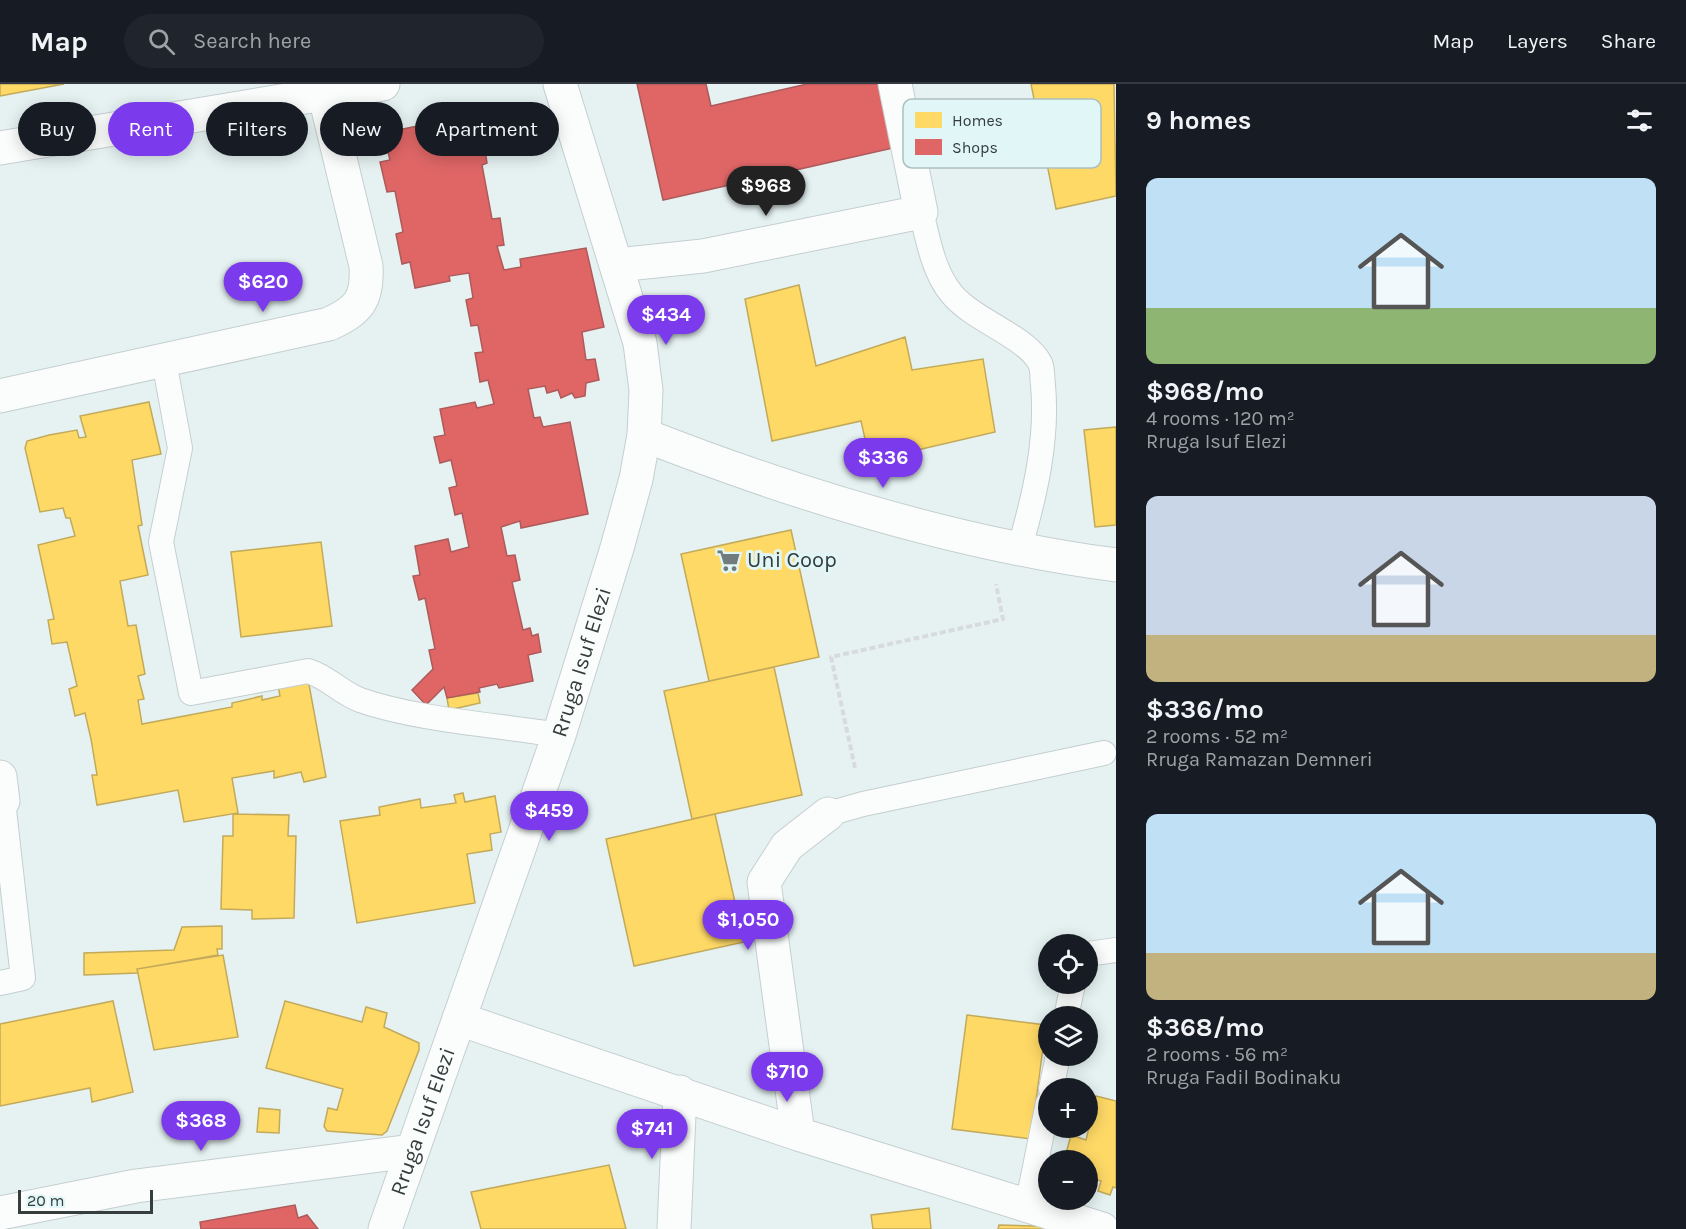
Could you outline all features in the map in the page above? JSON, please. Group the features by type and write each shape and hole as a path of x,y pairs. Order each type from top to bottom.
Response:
{"street":[{"path":"0,148 323,89 383,84"},
{"name":"Rruga Isuf Elezi","path":"385,1229 559,735 617,548 636,479 644,435 646,390 640,343 560,84"},
{"path":"895,84 903,123"},
{"path":"0,396 329,324 349,315 362,302 367,285 366,266 323,89"},
{"path":"617,265 703,256 921,212 912,168"},
{"path":"644,435 723,466 941,532 1116,565"},
{"path":"798,1134 764,882 787,846 828,814"},
{"path":"459,1019 680,1092 798,1134 1102,1229"},
{"path":"674,1229 680,1092"},
{"path":"0,1213 136,1186 412,1151"}],"lane":[{"path":"921,212 934,261 950,293 975,316 1028,348 1041,364 1046,416 1039,466 1020,547"},
{"path":"164,361 180,448 161,542 191,693 308,670 324,676 341,690 358,699 395,710 559,735"},
{"path":"828,814 863,804 1104,753"},
{"path":"0,983 23,978 1,793"},
{"path":"1098,953 1116,950"},
{"path":"1028,1206 1041,1138"}],"path":[{"path":"863,804 831,657 1003,619"}],"building: Homes":[{"path":"0,84 64,84 0,96"},
{"path":"1031,84 1114,84 1116,196 1056,209 1048,168 1101,168 1101,99 1034,99"},
{"path":"799,285 816,366 905,337 912,370 983,359 995,432 870,461 861,421 772,441 745,299"},
{"path":"149,402 161,454 132,460 142,525 138,526 148,575 120,581 128,626 136,625 145,674 138,676 144,699 138,700 142,724 232,707 232,703 262,696 262,700 280,696 278,685 308,679 326,777 304,782 301,772 274,778 274,771 232,778 238,813 184,822 178,790 97,805 92,775 97,775 91,739 85,713 75,716 69,689 77,686 67,642 52,644 48,620 54,619 38,545 75,536 70,518 66,518 63,508 40,512 25,448 27,441 49,435 77,430 79,438 86,437 80,416"},
{"path":"1116,427 1116,525 1095,527 1084,430"},
{"path":"791,530 819,657 709,681 681,554"},
{"path":"321,542 332,626 241,637 231,552"},
{"path":"774,667 802,795 692,819 664,691"},
{"path":"478,693 480,703 449,710 447,698"},
{"path":"463,793 465,802 495,796 501,832 490,834 492,850 467,854 475,903 357,923 340,821 380,815 379,807 420,799 421,808 456,803 454,795"},
{"path":"233,814 289,815 288,836 296,836 294,918 252,919 252,910 221,909 223,836 233,836"},
{"path":"715,814 744,942 634,966 606,839"},
{"path":"222,926 222,949 217,949 218,955 137,969 138,973 84,975 84,953 174,950 182,927"},
{"path":"223,955 238,1037 154,1050 137,969"},
{"path":"113,1001 133,1092 92,1102 90,1088 0,1106 0,1024"},
{"path":"285,1001 362,1022 366,1007 387,1013 384,1027 419,1043 419,1050 387,1131 382,1135 327,1131 324,1126 328,1108 337,1110 343,1089 266,1068"},
{"path":"967,1015 1038,1024 1038,1066 1041,1066 1031,1139 952,1129"},
{"path":"1098,1096 1116,1101 1116,1188 1113,1187 1110,1195 1098,1191 1101,1181 1098,1180 1098,1150 1067,1150 1070,1138 1086,1140 1086,1138 1098,1138"},
{"path":"259,1108 280,1110 279,1133 257,1132"},
{"path":"609,1165 626,1229 481,1229 471,1192"},
{"path":"929,1208 931,1229 873,1229 871,1215"},
{"path":"999,1225 1066,1227 1066,1229 998,1229"}],"building: Shops":[{"path":"637,84 706,84 711,106 807,84 878,84 893,148 663,200"},
{"path":"415,127 415,156 486,156 487,163 482,165 492,219 500,218 504,245 497,246 504,270 521,267 520,259 586,248 604,327 582,332 586,360 595,359 599,380 586,383 585,396 575,398 572,393 561,398 558,390 547,393 545,386 528,389 534,418 540,417 543,427 570,422 588,514 521,528 520,521 501,527 507,556 515,555 520,580 512,582 523,630 530,628 532,636 538,634 541,652 528,655 533,681 499,688 497,684 479,688 480,692 447,698 444,687 426,705 412,690 433,669 429,650 435,649 425,598 419,600 413,576 420,575 415,546 448,539 451,552 469,547 462,513 455,515 449,488 457,486 451,460 440,463 434,437 445,435 440,409 475,402 477,408 494,404 488,380 480,382 475,353 483,352 478,325 471,326 466,300 473,298 469,273 449,276 450,281 415,288 410,262 402,264 396,234 403,232 395,191 387,192 380,162 390,160 389,156 403,156 403,129"},
{"path":"295,1205 298,1218 307,1215 318,1229 201,1229 200,1222"}],"place":[{"name":"Uni Coop","path":"729,560"}]}
